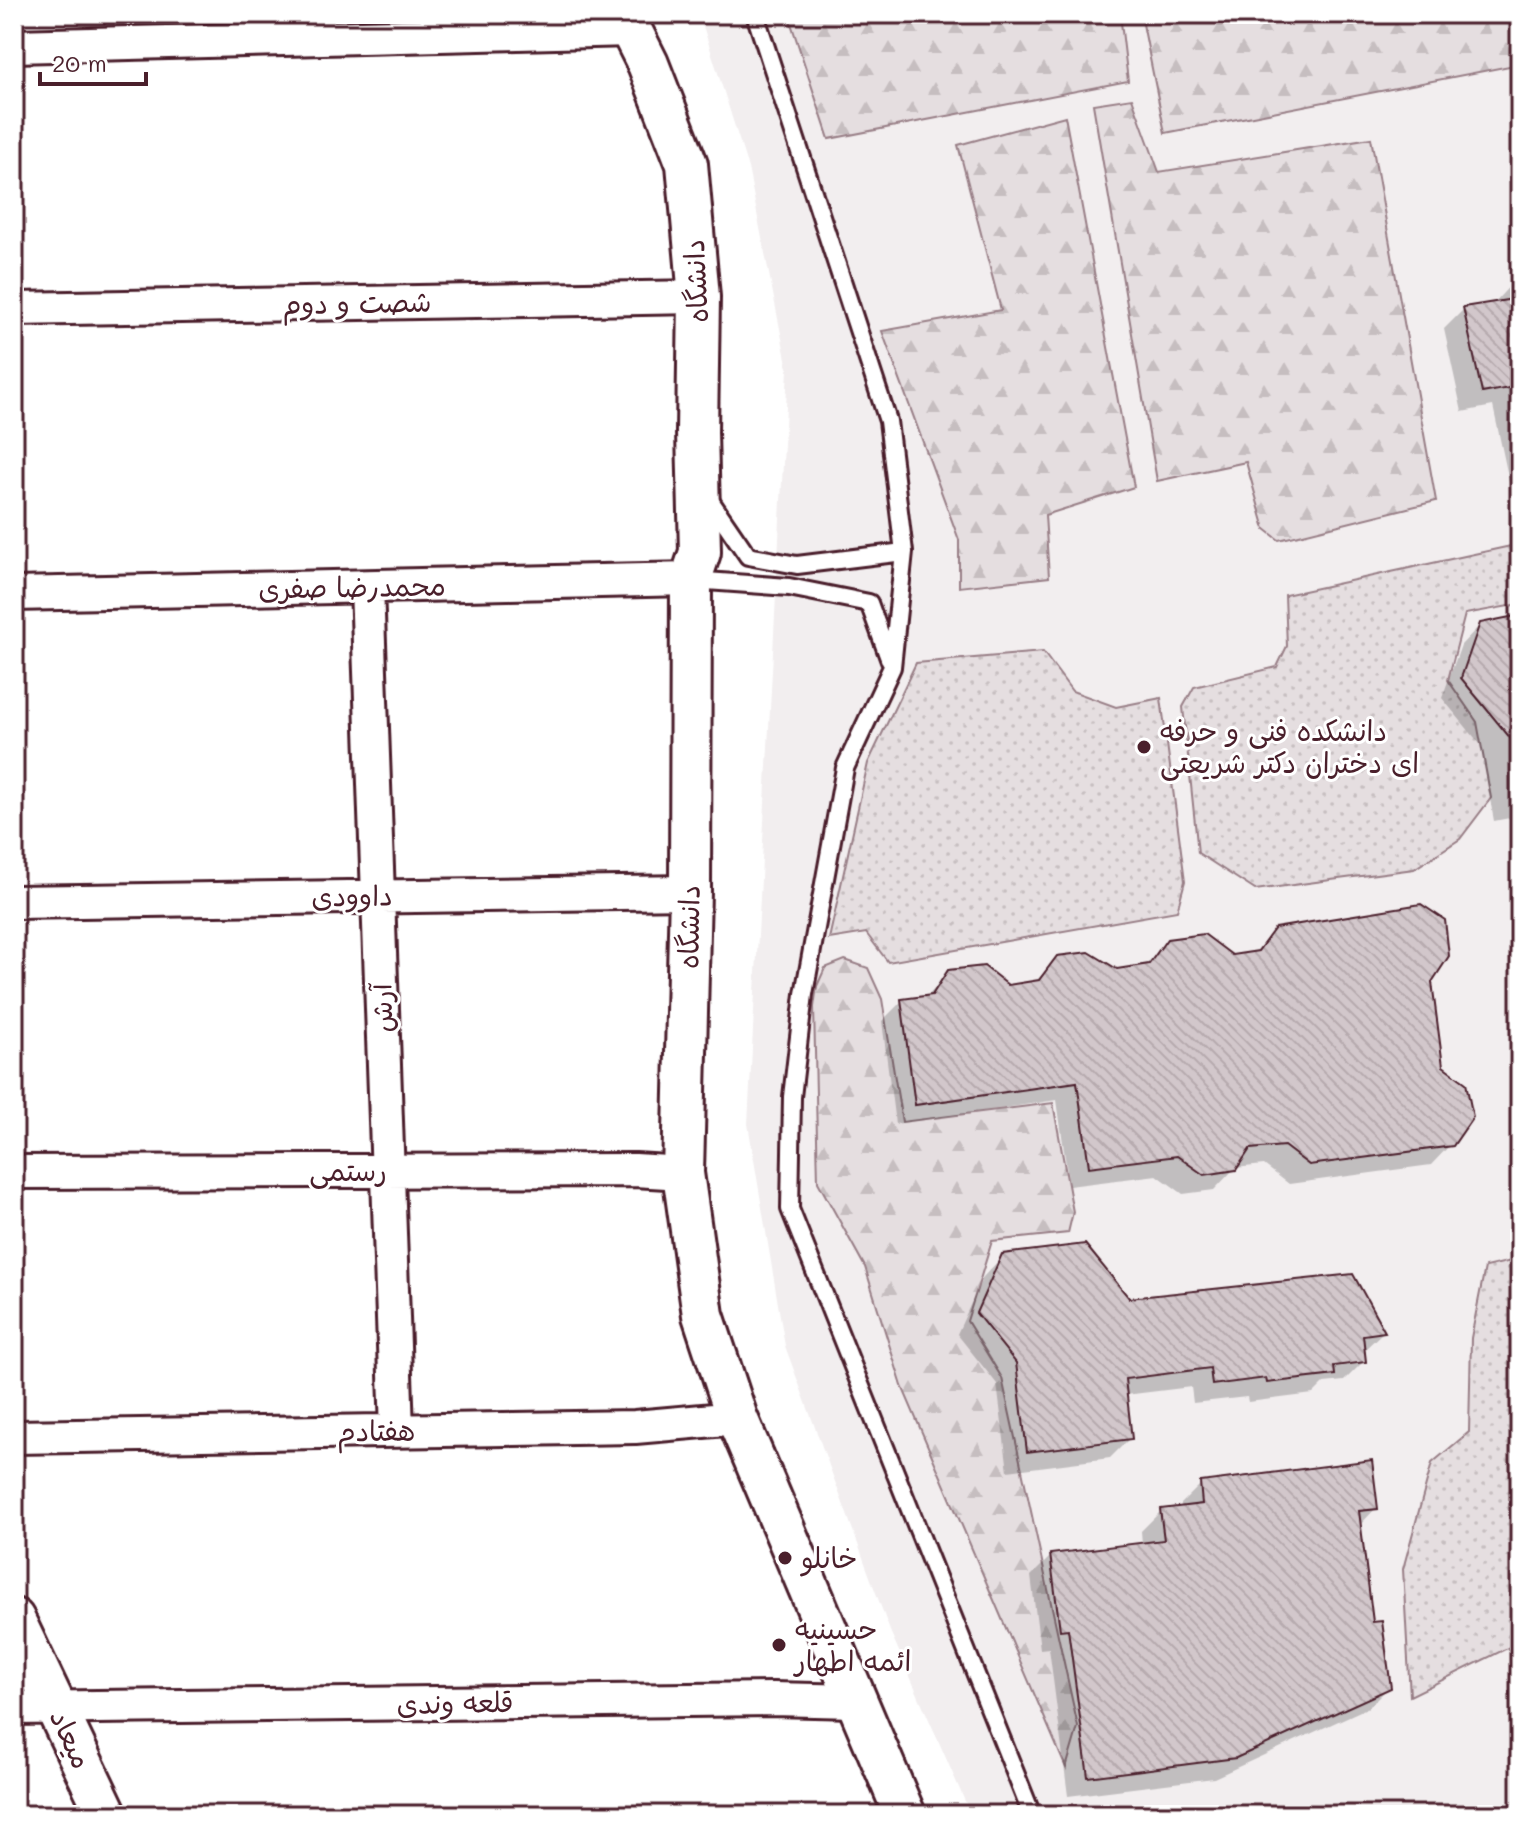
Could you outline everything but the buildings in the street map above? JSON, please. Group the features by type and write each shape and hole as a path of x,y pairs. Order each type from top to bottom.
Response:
{"street":[{"path":"14,46 627,22"},
{"name":"دانشگاه","path":"627,22 648,64 687,164 699,297 700,552 691,579 690,892 683,1173 703,1315 737,1418 905,1815"},
{"name":"شصت و دوم","path":"14,309 699,297"},
{"name":"محمدرضا صفری","path":"14,594 691,579"},
{"name":"آرش","path":"367,587 397,1430"},
{"name":"داوودی","path":"14,902 690,892"},
{"name":"رستمی","path":"14,1172 635,1170 683,1173"},
{"name":"هفتادم","path":"14,1437 635,1427 737,1418"},
{"name":"میعاد","path":"14,1619 107,1815"},
{"name":"قلعه وندی","path":"14,1708 855,1701"}],"lane":[{"path":"755,14 888,421 904,552 892,667 845,768 804,994 792,1097 790,1209 1032,1815"},
{"path":"698,484 748,556 797,565 904,552"},
{"path":"691,579 789,587 869,603 892,667"}],"shaded area":[{"name":"دانشکده فنی و حرفه ای دختران دکتر شریعتی","path":"694,14 1520,14 1520,1815 971,1815 890,1631 785,1346 748,1124 788,369 748,168 704,29"}],"green space":[{"path":"788,14 1120,14 1128,81 829,139"},
{"path":"1141,14 1520,14 1520,64 1165,133"},
{"path":"1132,98 1159,172 1371,138 1436,501 1279,540 1265,529 1246,462 1157,481 1093,104"},
{"path":"1065,116 1134,487 1045,515 1049,577 959,587 959,540 882,331 1001,310 958,145"},
{"path":"1520,544 1520,604 1465,614 1448,680 1477,722 1491,798 1460,839 1414,869 1255,890 1198,853 1183,707 1194,687 1277,667 1287,646 1285,595"},
{"path":"1043,652 1072,691 1116,707 1161,698 1185,881 1177,911 888,962 866,933 829,939 868,763 916,663"},
{"path":"845,960 868,968 882,999 902,1122 1053,1103 1073,1212 1068,1233 992,1241 967,1321 1002,1378 1078,1727 1066,1768 902,1386 865,1267 818,1182 814,1007 817,986 825,968"},
{"path":"1520,1259 1520,1642 1410,1696 1403,1569 1432,1463 1469,1432 1471,1338 1485,1267"}],"place":[{"name":"دانشکده فنی و حرفه ای دختران دکتر شریعتی","path":"1144,747"},
{"name":"خانلو","path":"785,1558"},
{"name":"حسینیه ائمه اطهار","path":"779,1645"}]}
